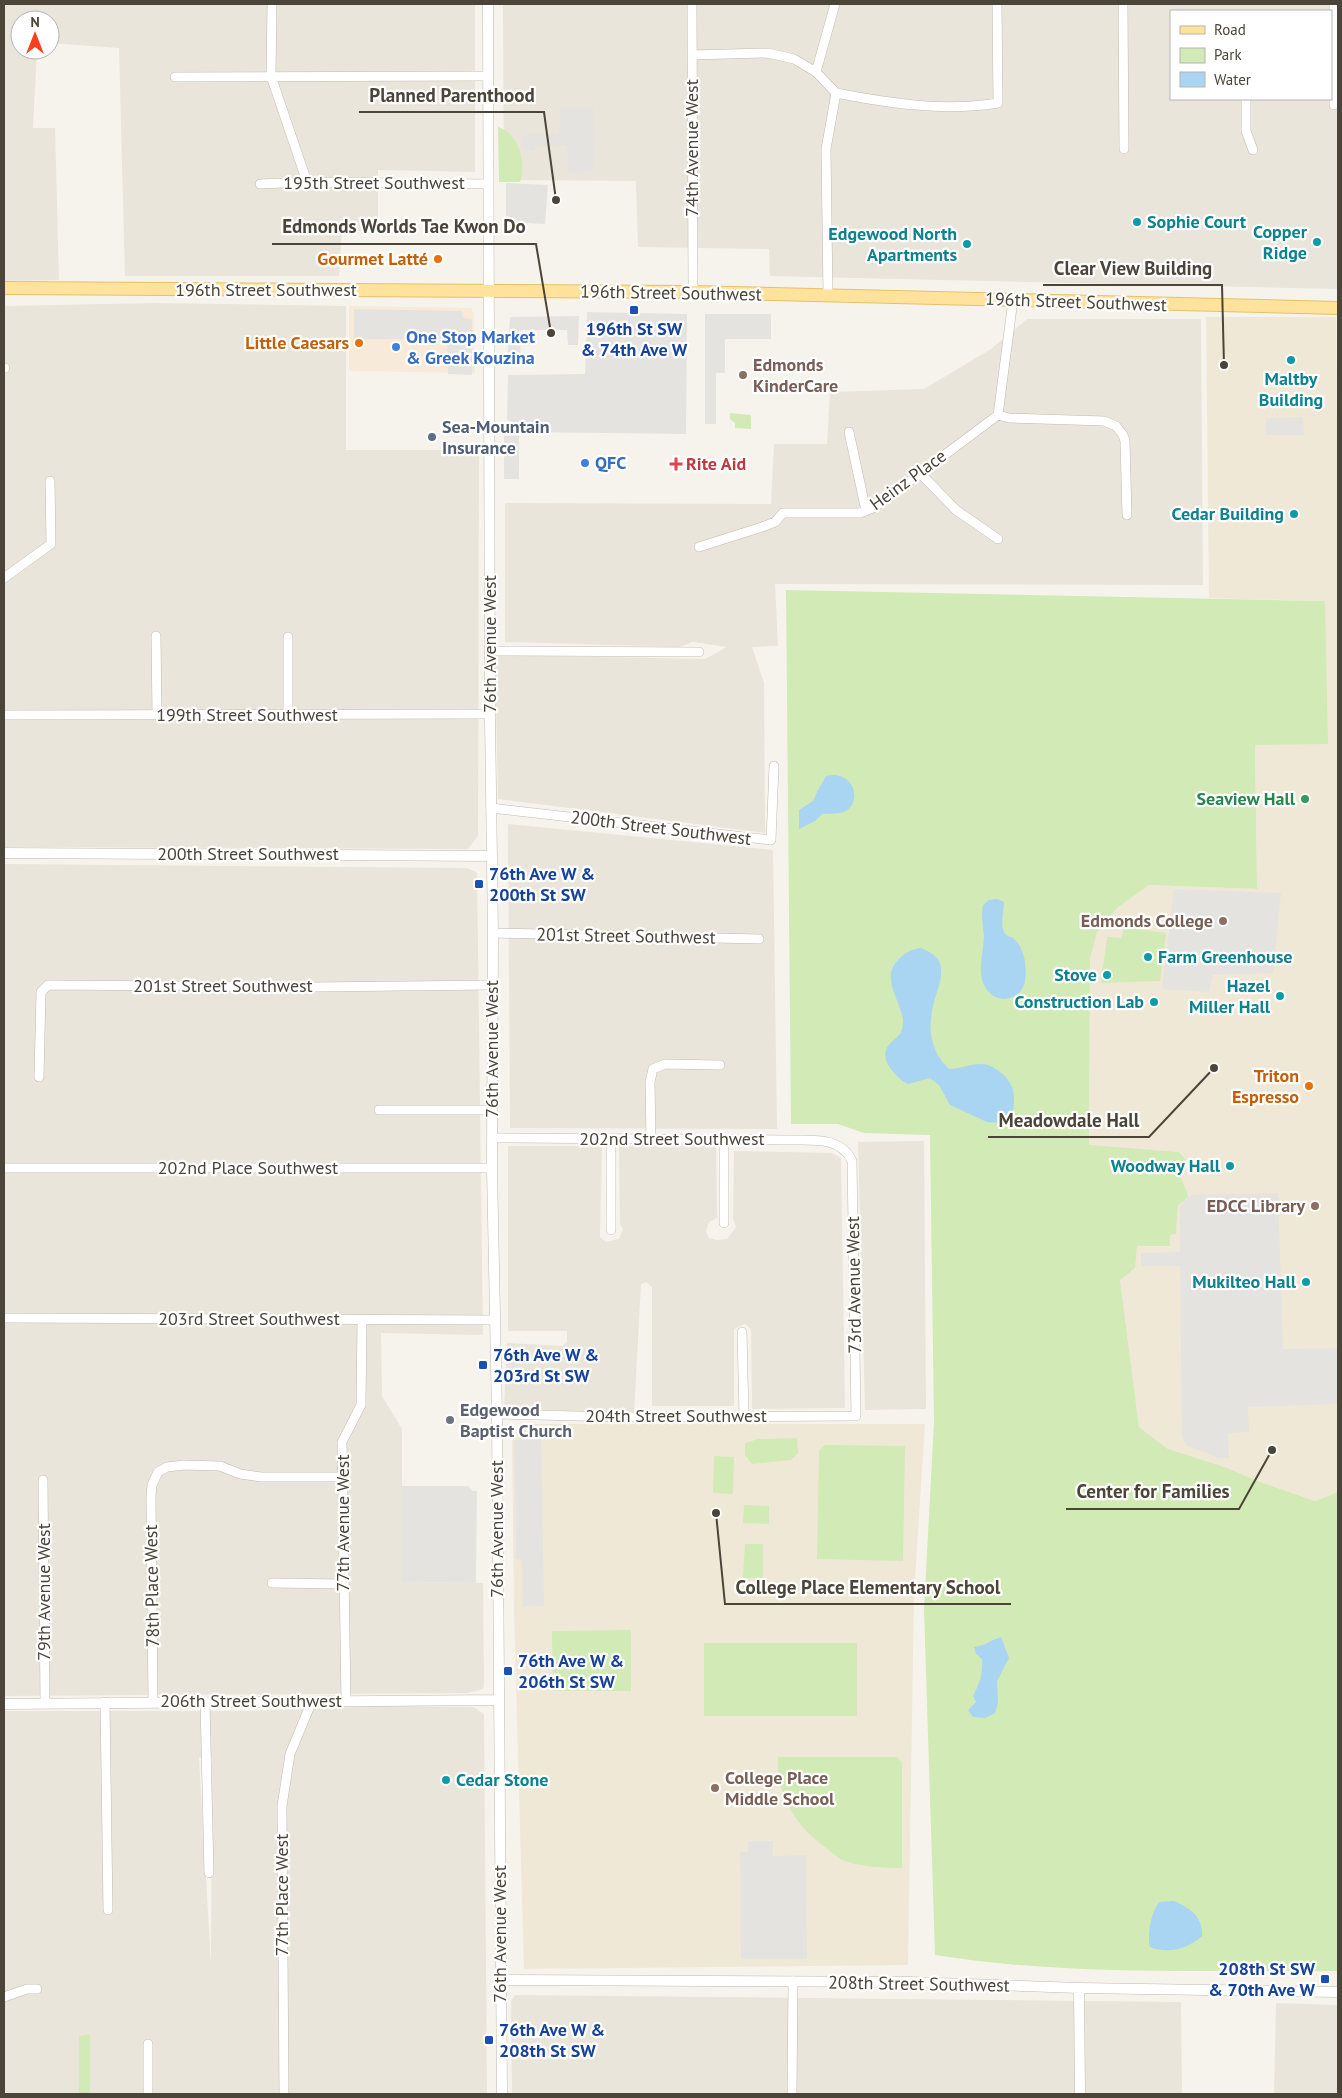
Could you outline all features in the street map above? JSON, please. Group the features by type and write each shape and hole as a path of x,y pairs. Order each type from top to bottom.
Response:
{"main road":[{"name":"196th Street Southwest","path":"4,288 693,292 1338,308"}],"street":[{"path":"272,4 271,76 307,182"},
{"name":"76th Avenue West","path":"488,4 490,714 493,932 492,1168 502,2094"},
{"name":"74th Avenue West","path":"692,4 693,292"},
{"path":"816,72 835,4"},
{"path":"692,55 768,53 794,59 816,72 836,93 893,104 976,107 998,103 997,4"},
{"path":"1123,4 1124,149"},
{"path":"1334,4 1334,105"},
{"path":"175,77 488,76"},
{"path":"828,295 826,149 836,93"},
{"path":"1246,100 1246,131 1253,150"},
{"name":"195th Street Southwest","path":"260,184 307,182 488,184"},
{"path":"1013,300 998,414 1009,418 1100,421 1116,426 1125,441 1127,514"},
{"name":"Heinz Place","path":"699,547 775,522 783,513 860,513 875,507 998,414"},
{"path":"849,432 866,511"},
{"path":"920,473 956,510 998,539"},
{"path":"4,578 51,544 50,481"},
{"path":"156,636 157,715"},
{"path":"288,637 288,714"},
{"path":"490,651 699,652"},
{"name":"199th Street Southwest","path":"4,715 490,714"},
{"name":"200th Street Southwest","path":"491,808 771,840 774,766"},
{"name":"200th Street Southwest","path":"4,853 492,856"},
{"name":"201st Street Southwest","path":"493,932 759,939"},
{"name":"201st Street Southwest","path":"39,1077 41,992 48,985 492,986"},
{"path":"651,1139 650,1082 653,1069 665,1064 720,1065"},
{"path":"379,1110 492,1110"},
{"name":"202nd Street Southwest","path":"492,1138 829,1141 841,1146 848,1154"},
{"path":"611,1139 611,1230"},
{"path":"724,1139 724,1224"},
{"name":"73rd Avenue West","path":"848,1154 852,1161 856,1416"},
{"name":"202nd Place Southwest","path":"4,1168 492,1168"},
{"name":"203rd Street Southwest","path":"4,1318 495,1320"},
{"name":"77th Avenue West","path":"346,1701 342,1442 361,1405 362,1320"},
{"path":"742,1332 744,1416"},
{"name":"204th Street Southwest","path":"496,1414 856,1416"},
{"name":"78th Place West","path":"153,1702 151,1497 152,1485 158,1472 167,1467 184,1465 220,1466 240,1474 261,1477 343,1477"},
{"name":"79th Avenue West","path":"44,1480 45,1703"},
{"path":"272,1583 343,1584"},
{"name":"206th Street Southwest","path":"4,1704 498,1700"},
{"name":"77th Place West","path":"284,2094 282,1806 290,1754 312,1701"},
{"path":"105,1702 108,1910"},
{"path":"205,1702 209,1873"},
{"name":"208th Street Southwest","path":"500,1980 909,1982 1079,1988 1338,1992"},
{"path":"792,2094 793,1981"},
{"path":"1079,1988 1080,2094"},
{"path":"4,1997 27,1989 37,1989"},
{"path":"148,2044 148,2094"}],"shaded area":[{"path":"4,4 475,4 475,172 378,170 378,231 342,231 339,276 125,276 119,48 60,44 60,10 10,10 10,60 36,60 33,128 55,128 59,280 4,281"},
{"path":"503,4 1338,4 1337,289 770,276 769,249 638,247 636,181 504,180"},
{"path":"560,107 593,107 594,169 586,170 586,172 568,173 567,145 535,145 535,151 524,150 521,139 528,133 559,134"},
{"path":"506,183 548,185 545,224 506,222"},
{"path":"156,303 346,306 346,450 479,450 478,836 468,849 4,847 4,306"},
{"path":"349,306 471,308 474,314 475,373 349,371"},
{"path":"354,309 462,311 463,318 472,319 472,375 448,374 447,339 354,339"},
{"path":"587,312 687,314 686,434 520,432 507,419 508,375 585,374"},
{"path":"705,314 771,314 771,339 725,339 725,373 716,373 716,424 705,424"},
{"path":"579,316 578,345 568,345 567,330 521,330 520,364 507,363 510,317"},
{"name":"Edmonds College","path":"1206,317 1336,317 1338,530 1338,1492 1315,1501 1222,1466 1168,1449 1139,1427 1120,1280 1135,1268 1136,1246 1176,1233 1178,1206 1186,1188 1180,1180 1179,1169 1187,1161 1179,1152 1089,1146 1090,958 1097,933 1117,908 1149,885 1257,889 1255,744 1327,744 1324,601 1209,598"},
{"path":"1027,319 1201,319 1203,585 775,584 778,646 752,647 764,683 765,833 498,799 495,655 705,659 727,647 693,642 679,647 505,642 505,503 771,504 774,444 827,444 830,392 924,389 991,349"},
{"path":"1270,394 1289,394 1289,408 1264,408 1263,399"},
{"path":"1303,417 1304,435 1266,435 1266,418"},
{"path":"519,435 519,479 504,479 504,436"},
{"path":"508,824 773,850 777,1129 510,1128"},
{"path":"4,864 467,868 477,873 483,1335 381,1333 382,1396 402,1429 402,1582 483,1583 483,1689 467,1693 4,1696"},
{"path":"1174,889 1281,893 1273,973 1213,975 1209,992 1162,989"},
{"path":"924,1141 926,1409 865,1410 858,1142"},
{"path":"716,1145 717,1218 709,1222 706,1231 709,1238 717,1240 727,1239 736,1227 733,1219 734,1151 832,1153 841,1158 845,1408 752,1409 751,1329 745,1324 734,1329 734,1406 652,1406 652,1287 646,1282 641,1284 634,1414 504,1408 507,1343 562,1346 567,1342 567,1331 508,1331 508,1146 602,1146 600,1237 606,1242 619,1239 623,1229 620,1224 619,1146"},
{"path":"1278,1193 1283,1349 1338,1348 1338,1404 1248,1407 1249,1432 1228,1433 1229,1458 1219,1458 1186,1445 1182,1437 1180,1266 1141,1266 1141,1253 1180,1252 1180,1206 1191,1195"},
{"name":"College Place Middle School","path":"530,1424 925,1424 914,1594 908,1965 524,1969 514,1611 512,1432"},
{"path":"541,1439 544,1606 523,1607 522,1560 516,1559 514,1440"},
{"path":"401,1486 468,1486 473,1491 477,1491 476,1583 402,1582"},
{"path":"381,1706 474,1707 484,1714 487,2094 4,2094 4,1711 246,1711","holes":["199,1758 212,1758 211,1964"]},
{"path":"748,1841 773,1841 773,1856 806,1855 807,1959 741,1959 740,1852 748,1852"},
{"path":"515,1995 1181,2002 1182,2094 512,2094 511,2001"},
{"path":"1276,2003 1338,2005 1338,2094 1274,2094"}],"green space":[{"path":"498,127 505,130 511,136 520,150 522,175 520,182 499,182"},
{"path":"730,413 751,415 751,429 735,428 735,423 730,419"},
{"path":"786,590 1325,601 1328,744 1255,745 1257,889 1149,885 1117,908 1097,933 1090,958 1089,1145 1179,1152 1187,1161 1179,1170 1188,1197 1178,1206 1176,1234 1170,1235 1170,1246 1137,1246 1135,1268 1120,1280 1139,1427 1168,1449 1222,1466 1315,1501 1338,1492 1338,1971 1085,1969 985,1962 935,1955 924,1609 934,1422 930,1135 864,1133 838,1124 791,1124"},
{"path":"1124,927 1166,933 1160,981 1101,983 1107,937 1121,938"},
{"path":"797,1438 798,1453 791,1460 752,1464 745,1455 745,1443 758,1439"},
{"path":"825,1445 905,1446 903,1561 817,1559 819,1451"},
{"path":"714,1456 734,1457 733,1494 713,1493"},
{"path":"744,1505 769,1506 769,1524 743,1523"},
{"path":"745,1544 763,1544 763,1578 743,1578"},
{"path":"631,1630 631,1691 553,1691 552,1631"},
{"path":"704,1643 857,1643 857,1716 704,1716"},
{"path":"778,1757 897,1757 902,1762 902,1868 873,1867 845,1861 837,1857 815,1839 805,1830 784,1797 778,1771"},
{"path":"90,2034 90,2094 79,2094 79,2036"}],"water":[{"path":"833,775 846,779 851,784 854,795 851,807 840,813 822,814 815,821 799,829 799,810 813,801 826,776"},
{"path":"997,899 1004,902 1002,921 1004,932 1017,942 1023,952 1026,970 1025,981 1018,994 1006,999 994,996 988,991 984,985 981,973 984,936 983,905 989,900"},
{"path":"921,948 935,956 941,966 941,977 931,1021 934,1047 949,1069 986,1064 996,1069 1009,1081 1014,1097 1013,1111 1011,1118 1001,1123 987,1122 950,1105 939,1085 930,1078 908,1084 899,1078 887,1063 886,1051 888,1046 901,1033 903,1026 901,1012 892,988 891,973 894,965 902,956 907,952"},
{"path":"1001,1637 1009,1658 997,1681 998,1703 995,1713 985,1718 973,1717 968,1710 976,1702 973,1696 981,1678 982,1669 982,1659 976,1654 974,1647"},
{"path":"1174,1901 1190,1910 1198,1918 1202,1929 1202,1936 1178,1949 1164,1950 1150,1947 1150,1923 1154,1911 1160,1902"}],"place":[{"name":"Planned Parenthood","path":"556,200"},
{"name":"Sophie Court","path":"1137,222"},
{"name":"Copper Ridge","path":"1317,242"},
{"name":"Edgewood North Apartments","path":"967,244"},
{"name":"Gourmet Latté","path":"438,259"},
{"name":"196th St SW & 74th Ave W","path":"634,310"},
{"name":"Edmonds Worlds Tae Kwon Do","path":"551,333"},
{"name":"Little Caesars","path":"359,343"},
{"name":"One Stop Market & Greek Kouzina","path":"396,347"},
{"name":"Maltby Building","path":"1291,360"},
{"name":"Clear View Building","path":"1224,365"},
{"name":"Edmonds KinderCare","path":"743,375"},
{"name":"Sea-Mountain Insurance","path":"432,437"},
{"name":"QFC","path":"585,463"},
{"name":"Rite Aid","path":"676,464"},
{"name":"Cedar Building","path":"1294,514"},
{"name":"Seaview Hall","path":"1305,799"},
{"name":"76th Ave W & 200th St SW","path":"479,884"},
{"name":"Edmonds College","path":"1223,921"},
{"name":"Farm Greenhouse","path":"1148,957"},
{"name":"Stove","path":"1107,975"},
{"name":"Hazel Miller Hall","path":"1280,996"},
{"name":"Construction Lab","path":"1154,1002"},
{"name":"Meadowdale Hall","path":"1214,1068"},
{"name":"Triton Espresso","path":"1309,1086"},
{"name":"Woodway Hall","path":"1230,1166"},
{"name":"EDCC Library","path":"1315,1206"},
{"name":"Mukilteo Hall","path":"1306,1282"},
{"name":"76th Ave W & 203rd St SW","path":"483,1365"},
{"name":"Edgewood Baptist Church","path":"450,1420"},
{"name":"Center for Families","path":"1272,1450"},
{"name":"College Place Elementary School","path":"716,1513"},
{"name":"76th Ave W & 206th St SW","path":"508,1671"},
{"name":"Cedar Stone","path":"446,1780"},
{"name":"College Place Middle School","path":"715,1788"},
{"name":"208th St SW & 70th Ave W","path":"1325,1979"},
{"name":"76th Ave W & 208th St SW","path":"489,2040"}]}
